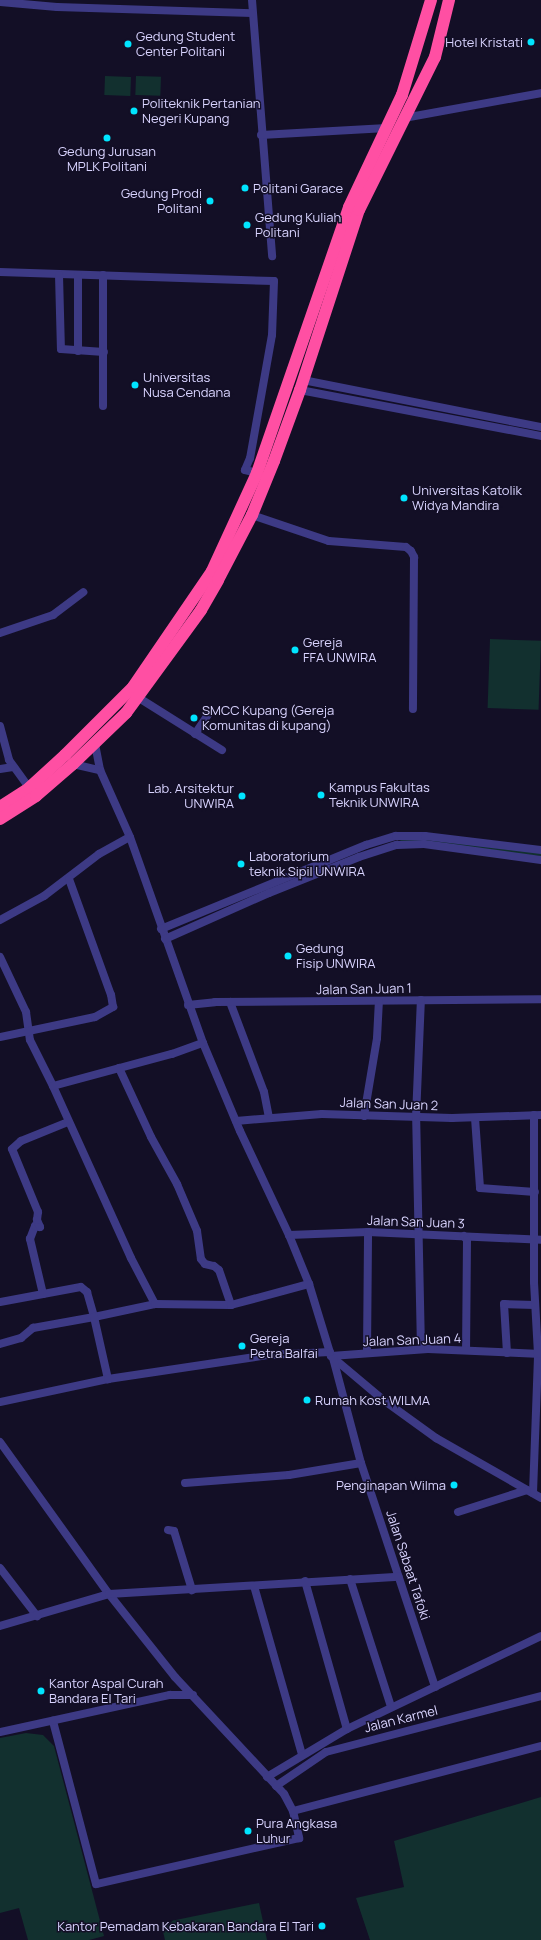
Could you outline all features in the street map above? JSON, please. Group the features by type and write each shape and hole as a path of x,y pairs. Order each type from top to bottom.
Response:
{"highway":[{"path":"246,513 257,473 348,207 402,95 431,0"},
{"path":"0,807 29,788 106,717 152,671 201,610 246,513 302,385 359,210 435,57 449,0"},
{"path":"417,49 435,57"},
{"path":"0,819 36,796 95,744 139,698 152,671"}],"street":[{"path":"252,0 261,135 266,171 272,256"},
{"path":"2,2 57,7 252,13"},
{"path":"404,118 541,93"},
{"path":"261,135 387,128"},
{"path":"0,272 274,281 272,335 250,458 245,470 257,473"},
{"path":"59,275 60,346 63,350 104,352"},
{"path":"78,275 78,351"},
{"path":"103,275 103,406"},
{"path":"302,385 477,414 541,427"},
{"path":"302,385 474,423 541,436"},
{"path":"474,423 477,414"},
{"path":"246,513 329,541 406,547 411,551 414,557 413,709"},
{"path":"0,633 53,615 83,592"},
{"path":"139,698 222,750"},
{"path":"195,734 208,713"},
{"path":"0,726 6,752 13,767 29,788"},
{"name":"Jalan Sabaat Tafoki","path":"95,744 100,770 130,837 161,929 203,1043 236,1121 289,1235 309,1284 361,1463 435,1687"},
{"path":"73,764 100,770"},
{"path":"0,769 13,767"},
{"path":"161,929 366,845 396,836 425,836 541,850"},
{"path":"0,920 33,903 69,879 98,854 130,837"},
{"path":"165,939 359,857 397,845 424,844 541,860"},
{"path":"518,857 519,847"},
{"path":"0,1037 95,1017 113,1007 111,994 69,879"},
{"path":"234,898 238,907"},
{"path":"0,957 26,1012 28,1032 68,1122 156,1304"},
{"name":"Jalan San Juan 1","path":"188,1004 230,1002 541,999"},
{"path":"421,1000 416,1117 417,1233 421,1349"},
{"path":"364,1116 377,1038 379,1001"},
{"path":"230,1002 264,1092 269,1118"},
{"path":"53,1086 203,1043"},
{"path":"119,1068 183,1197 197,1231 201,1259 205,1264 214,1266 219,1270 231,1305"},
{"name":"Jalan San Juan 2","path":"236,1121 322,1114 475,1118 538,1115"},
{"path":"530,1491 539,1354 535,1305 538,1240 535,1192 538,1173 538,1115"},
{"path":"475,1118 480,1188 535,1192"},
{"path":"43,1294 30,1239 35,1226 40,1227 37,1220 38,1212 12,1149 21,1141 68,1122"},
{"path":"367,1353 368,1232"},
{"name":"Jalan San Juan 3","path":"289,1235 368,1232 417,1233 538,1240"},
{"path":"464,1236 466,1240 466,1349"},
{"path":"0,1344 21,1338 33,1328 156,1304 231,1305 309,1284"},
{"path":"0,1302 84,1288 94,1317 108,1379"},
{"path":"507,1353 504,1304 535,1305"},
{"name":"Jalan San Juan 4","path":"0,1402 108,1379 268,1356 331,1356 421,1349 466,1349 539,1354"},
{"path":"331,1356 382,1400 436,1438 541,1498"},
{"path":"1,1446 109,1594 193,1695 284,1794 293,1811 299,1838 96,1884 54,1721"},
{"path":"185,1482 289,1475 361,1463"},
{"path":"458,1512 530,1491"},
{"path":"168,1530 174,1531 192,1590"},
{"path":"0,1568 37,1616"},
{"path":"0,1626 109,1594 399,1576"},
{"path":"350,1579 391,1707"},
{"path":"305,1581 347,1729"},
{"path":"254,1586 302,1755"},
{"path":"267,1777 347,1729 541,1636"},
{"path":"0,1732 170,1695 193,1695"},
{"name":"Jalan Karmel","path":"276,1786 326,1752 541,1696"},
{"path":"293,1811 541,1746"}],"green space":[{"path":"105,76 131,77 130,96 104,95"},
{"path":"136,76 161,77 160,96 135,95"},
{"path":"490,639 541,641 539,710 488,708"},
{"path":"399,837 541,852 541,856 401,842"},
{"path":"26,1733 43,1735 54,1746 104,1936 89,1940 28,1940 19,1908 0,1913 0,1738"},
{"path":"541,1797 541,1940 370,1940 356,1898 404,1887 394,1841"},
{"path":"259,1903 267,1940 165,1940 161,1923"}],"place":[{"name":"Hotel Kristati","path":"531,42"},
{"name":"Gedung Student Center Politani","path":"128,44"},
{"name":"Politeknik Pertanian Negeri Kupang","path":"134,111"},
{"name":"Gedung Jurusan MPLK Politani","path":"107,138"},
{"name":"Politani Garace","path":"245,188"},
{"name":"Gedung Prodi Politani","path":"210,201"},
{"name":"Gedung Kuliah Politani","path":"247,225"},
{"name":"Universitas Nusa Cendana","path":"135,385"},
{"name":"Universitas Katolik Widya Mandira","path":"404,498"},
{"name":"Gereja FFA UNWIRA","path":"295,650"},
{"name":"SMCC Kupang (Gereja Komunitas di kupang)","path":"194,718"},
{"name":"Kampus Fakultas Teknik UNWIRA","path":"321,795"},
{"name":"Lab. Arsitektur UNWIRA","path":"242,796"},
{"name":"Laboratorium teknik Sipil UNWIRA","path":"241,864"},
{"name":"Gedung Fisip UNWIRA","path":"288,956"},
{"name":"Gereja Petra Balfai","path":"242,1346"},
{"name":"Rumah Kost WILMA","path":"307,1400"},
{"name":"Penginapan Wilma","path":"454,1485"},
{"name":"Kantor Aspal Curah Bandara El Tari","path":"41,1691"},
{"name":"Pura Angkasa Luhur","path":"248,1831"},
{"name":"Kantor Pemadam Kebakaran Bandara El Tari","path":"322,1926"}]}
